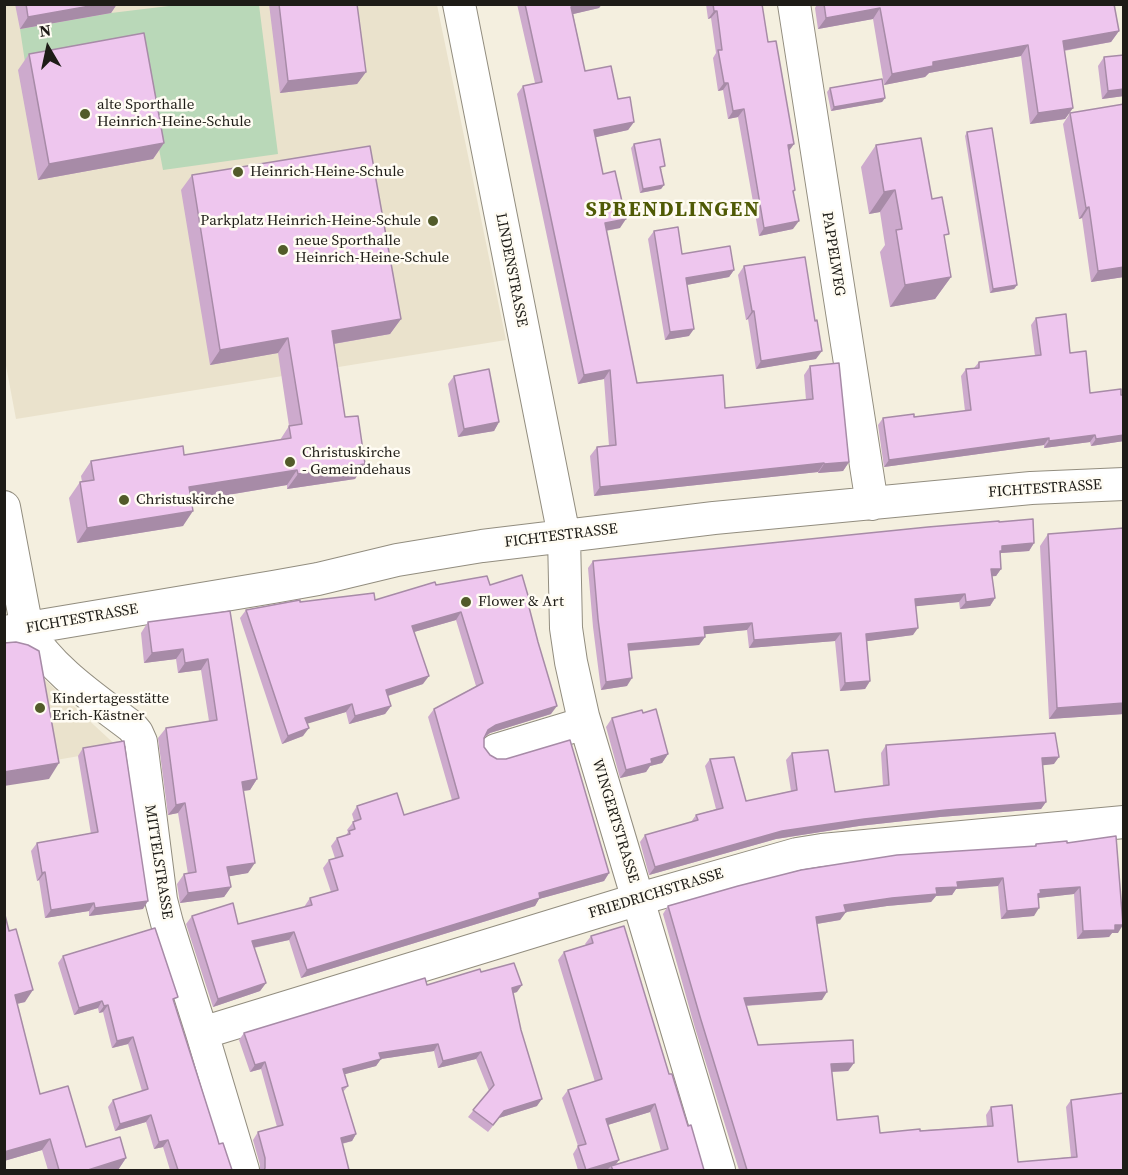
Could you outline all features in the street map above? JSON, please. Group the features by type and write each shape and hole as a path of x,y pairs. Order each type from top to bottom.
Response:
{"street":[{"name":"LINDENSTRASSE","path":"459,4 564,536"},
{"name":"PAPPELWEG","path":"794,4 872,504"},
{"name":"FICHTESTRASSE","path":"16,630 318,579 397,560 482,546 714,518 1031,488 1124,484"},
{"path":"4,507 16,630"},
{"name":"WINGERTSTRASSE","path":"564,536 566,628 585,723 719,1170"},
{"name":"MITTELSTRASSE","path":"16,630 36,644 71,680 132,727 141,742 161,900 243,1170"},
{"path":"496,750 585,723"},
{"name":"FRIEDRICHSTRASSE","path":"202,1033 770,861 822,850 1124,822"}],"shaded area":[{"name":"Heinrich-Heine-Schule","path":"4,5 437,5 506,340 16,419 4,355"},
{"path":"32,668 120,749 56,760"}],"green space":[{"path":"177,5 259,5 278,154 163,170 139,43 25,62 20,29 111,13"}],"building":[{"path":"26,4 101,4 28,17"},
{"path":"279,4 357,4 366,72 288,81"},
{"path":"525,4 582,4 571,7 585,71 611,66 618,99 630,97 634,122 594,130 603,174 615,171 626,219 605,223 637,383 723,375 725,408 813,399 810,366 839,363 849,462 600,487 597,447 616,445 610,370 584,375 523,86 542,82"},
{"path":"713,4 762,4 768,42 776,41 794,144 788,145 799,221 764,228 744,109 733,111 728,83 724,83 718,50 722,50 717,11 714,11"},
{"path":"824,4 1114,4 1119,31 1063,41 1073,108 1038,113 1028,45 933,62 933,66 892,74 880,8 826,18"},
{"name":"alte Sporthalle Heinrich-Heine-Schule","path":"144,33 164,143 49,164 29,54"},
{"path":"1124,55 1124,89 1108,91 1104,57"},
{"path":"882,79 885,98 834,107 830,88"},
{"path":"1124,104 1124,267 1098,271 1089,207 1086,208 1070,113"},
{"path":"992,128 1017,285 993,289 967,132"},
{"path":"921,138 932,199 942,197 949,234 944,235 951,277 905,285 896,230 902,229 895,190 884,192 876,145"},
{"path":"660,139 665,166 660,167 664,185 643,189 634,144"},
{"path":"370,146 401,319 332,331 345,417 358,416 365,464 298,474 297,470 189,487 193,511 87,528 80,482 94,480 91,461 183,446 184,455 291,438 289,426 302,424 288,338 220,350 192,175"},
{"path":"678,227 682,254 730,246 734,270 686,278 694,329 670,332 654,231"},
{"path":"805,257 822,351 761,361 754,311 752,311 744,266"},
{"path":"1066,314 1070,353 1086,351 1090,393 1121,389 1121,395 1124,395 1124,435 1096,439 1095,435 1049,441 1049,438 889,460 883,418 914,414 914,417 971,410 966,369 979,368 979,362 1041,355 1036,318"},
{"path":"489,369 499,422 464,429 454,376"},
{"path":"1033,519 1034,543 1002,546 1001,569 991,569 995,598 966,602 965,594 915,599 918,628 866,634 870,681 845,683 841,633 754,640 752,623 704,627 705,637 628,644 632,678 606,682 593,561 928,527"},
{"path":"1124,528 1124,703 1057,708 1048,534"},
{"path":"522,575 538,642 557,706 496,725 488,730 484,738 484,747 490,755 497,759 506,759 570,740 609,873 539,893 540,898 307,970 294,932 252,941 266,983 218,999 192,916 233,903 238,924 312,905 310,898 338,890 329,860 343,856 337,838 350,834 349,831 355,829 353,822 361,819 357,806 397,793 404,815 459,798 434,709 483,683 461,612 412,626 429,676 386,690 391,706 355,716 352,704 305,718 309,728 288,736 246,610 300,600 300,602 374,593 375,600 435,582 436,585 487,576 490,585"},
{"path":"230,611 257,779 242,782 255,863 227,867 231,887 188,893 184,874 196,872 185,803 176,805 166,728 217,720 208,659 185,663 183,649 152,653 148,622"},
{"name":"Kindertagesstätte Erich-Kästner","path":"16,642 39,651 59,763 4,772 4,643"},
{"path":"656,709 668,754 651,759 652,763 626,770 612,718 642,710 643,713"},
{"path":"1055,733 1059,757 1042,758 1046,802 864,819 782,831 655,867 645,835 698,820 696,815 723,808 710,759 734,757 746,801 797,790 792,753 828,750 835,792 889,785 886,745"},
{"path":"124,741 148,901 95,908 94,903 51,910 45,872 42,873 37,843 98,832 83,748"},
{"path":"1116,836 1123,925 1115,925 1115,930 1083,931 1080,887 1040,890 1039,908 1007,911 1003,878 957,882 958,887 936,888 937,894 844,905 846,912 816,917 827,992 744,998 758,1045 853,1040 854,1063 831,1064 837,1120 878,1116 880,1133 993,1126 991,1107 1012,1105 1018,1162 1077,1157 1071,1100 1124,1093 1124,1170 747,1170 668,906 801,870 897,855 1036,846 1036,844 1067,841 1067,843"},
{"path":"4,911 9,931 16,929 33,990 15,995 40,1094 68,1086 86,1147 120,1137 126,1158 88,1170 59,1170 50,1139 4,1152"},
{"path":"624,926 669,1074 672,1074 688,1126 691,1125 704,1170 613,1170 611,1166 668,1149 655,1104 606,1119 619,1160 586,1170 578,1146 586,1144 568,1090 602,1079 564,952 593,943 591,936"},
{"path":"155,928 178,997 173,999 219,1144 223,1143 232,1170 178,1170 168,1140 159,1142 151,1115 120,1124 113,1100 148,1089 133,1037 117,1041 108,1005 104,1006 102,1001 79,1008 63,956"},
{"path":"514,963 522,985 512,988 521,1030 542,1099 504,1111 493,1125 473,1110 494,1085 481,1052 443,1061 438,1044 379,1053 381,1059 343,1069 348,1086 342,1088 356,1134 341,1138 349,1170 264,1170 265,1158 258,1132 283,1125 265,1062 255,1065 244,1033 425,978 427,985 480,969 481,972"}],"place":[{"name":"alte Sporthalle Heinrich-Heine-Schule","path":"85,114"},
{"name":"Heinrich-Heine-Schule","path":"238,172"},
{"name":"Parkplatz Heinrich-Heine-Schule","path":"433,221"},
{"name":"neue Sporthalle Heinrich-Heine-Schule","path":"283,250"},
{"name":"Christuskirche - Gemeindehaus","path":"290,462"},
{"name":"Christuskirche","path":"124,500"},
{"name":"Flower & Art","path":"466,602"},
{"name":"Kindertagesstätte Erich-Kästner","path":"40,708"}],"district":[{"name":"SPRENDLINGEN","path":"673,211"}]}
